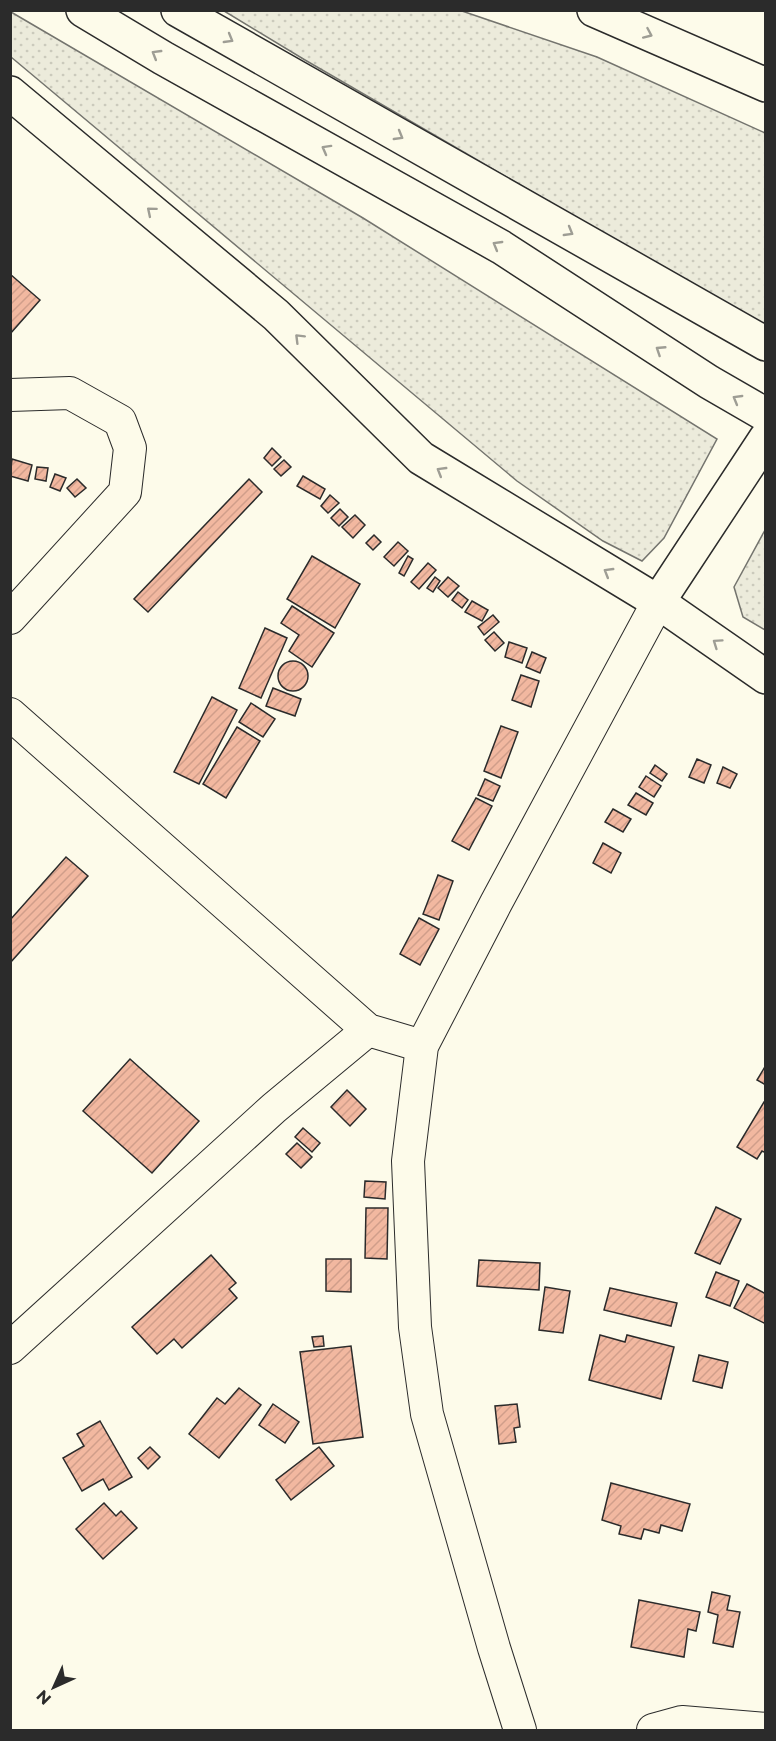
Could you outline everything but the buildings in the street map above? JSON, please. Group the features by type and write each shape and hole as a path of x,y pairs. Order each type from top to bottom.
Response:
{"main road":[{"path":"83,10 163,58 501,247 765,415"},
{"path":"178,10 765,344"},
{"path":"594,10 765,85"},
{"path":"10,93 276,315 421,458 658,602 765,677"},
{"path":"658,602 765,438"}],"street":[{"path":"10,395 70,393 120,422 130,448 125,492 10,618"},
{"path":"520,1731 427,1414 415,1327 408,1161 422,1046 658,602"},
{"path":"10,714 368,1030 422,1046"},
{"path":"10,1348 274,1108 368,1030"},
{"path":"653,1731 682,1722 765,1729"}],"shaded area":[{"path":"224,11 462,11 597,57 765,133 765,327 305,60"},
{"path":"11,12 363,218 717,439 664,538 642,561 603,541 517,481 11,57"},
{"path":"765,530 765,630 743,617 734,587"}]}
